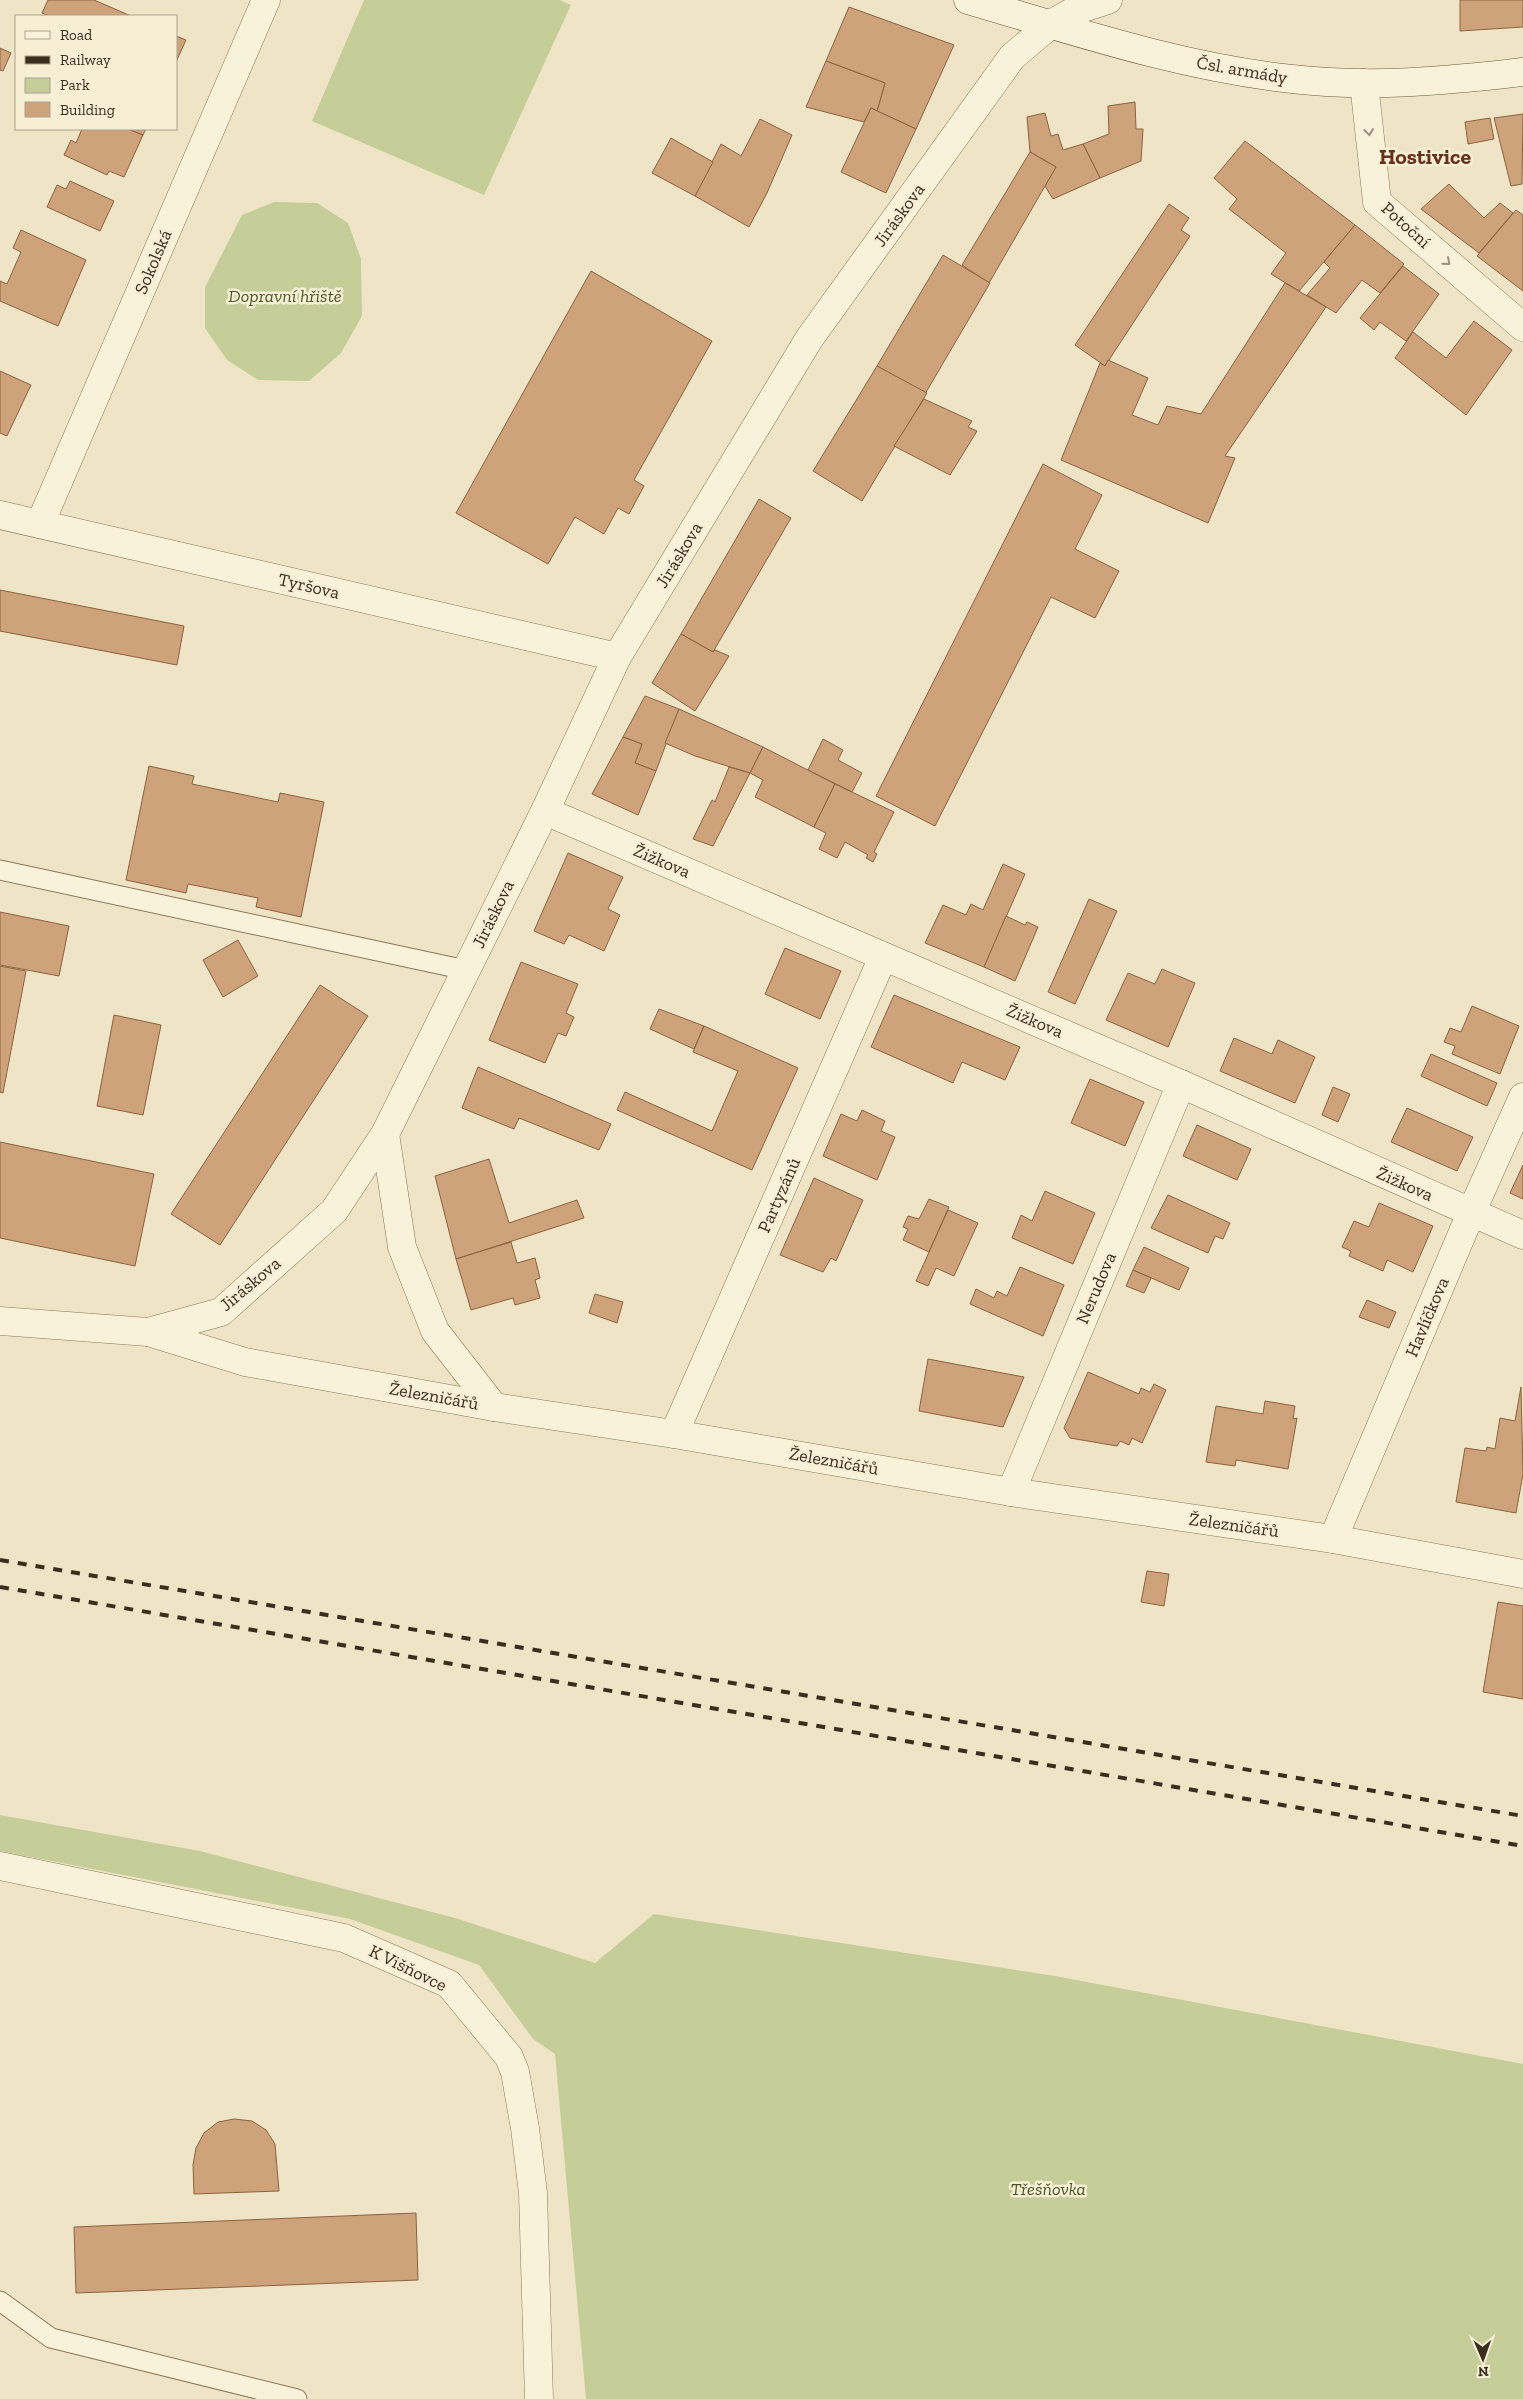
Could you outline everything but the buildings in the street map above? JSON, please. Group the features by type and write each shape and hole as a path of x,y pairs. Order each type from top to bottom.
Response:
{"street":[{"name":"Sokolská","path":"40,524 266,0"},
{"name":"Čsl. armády","path":"968,0 1148,53 1222,69 1292,80 1364,84 1468,78 1523,72"},
{"name":"Jiráskova","path":"0,1321 148,1332 221,1312 334,1211 384,1134 545,811 617,657 809,339 1012,57 1051,24 1074,10 1108,0"},
{"name":"Potoční","path":"1364,84 1377,202 1523,327"},
{"name":"Tyršova","path":"0,515 617,657"},
{"name":"Žižkova","path":"545,811 1181,1084 1523,1235"},
{"name":"Partyzánů","path":"674,1434 884,957"},
{"name":"Nerudova","path":"1011,1492 1181,1084"},
{"name":"Havlíčkova","path":"1333,1539 1471,1213 1523,1096"},
{"path":"384,1134 402,1247 435,1331 494,1407"},
{"name":"Železničářů","path":"148,1332 245,1362 494,1407 674,1434 1011,1492 1333,1539 1523,1574"},
{"name":"K Višňovce","path":"0,1866 344,1938 449,1984 509,2057 514,2072 525,2128 533,2192 539,2399"}],"lane":[{"path":"0,870 466,970"},
{"path":"0,2300 51,2338 297,2399"}],"green space":[{"path":"364,0 560,0 571,5 484,195 312,121"},
{"name":"Dopravní hřiště","path":"274,202 317,203 348,223 361,259 362,316 341,353 309,381 258,380 227,360 205,328 205,287 242,215"},
{"name":"Třešňovka","path":"0,1815 200,1851 455,1918 595,1963 654,1914 1055,1976 1523,2064 1523,2399 586,2399 555,2054 533,2039 479,1965 350,1919 0,1851"}],"railway":[{"path":"0,1560 1523,1816"},
{"path":"0,1587 1523,1846"}],"district":[{"name":"Hostivice","path":"1425,156"}]}
